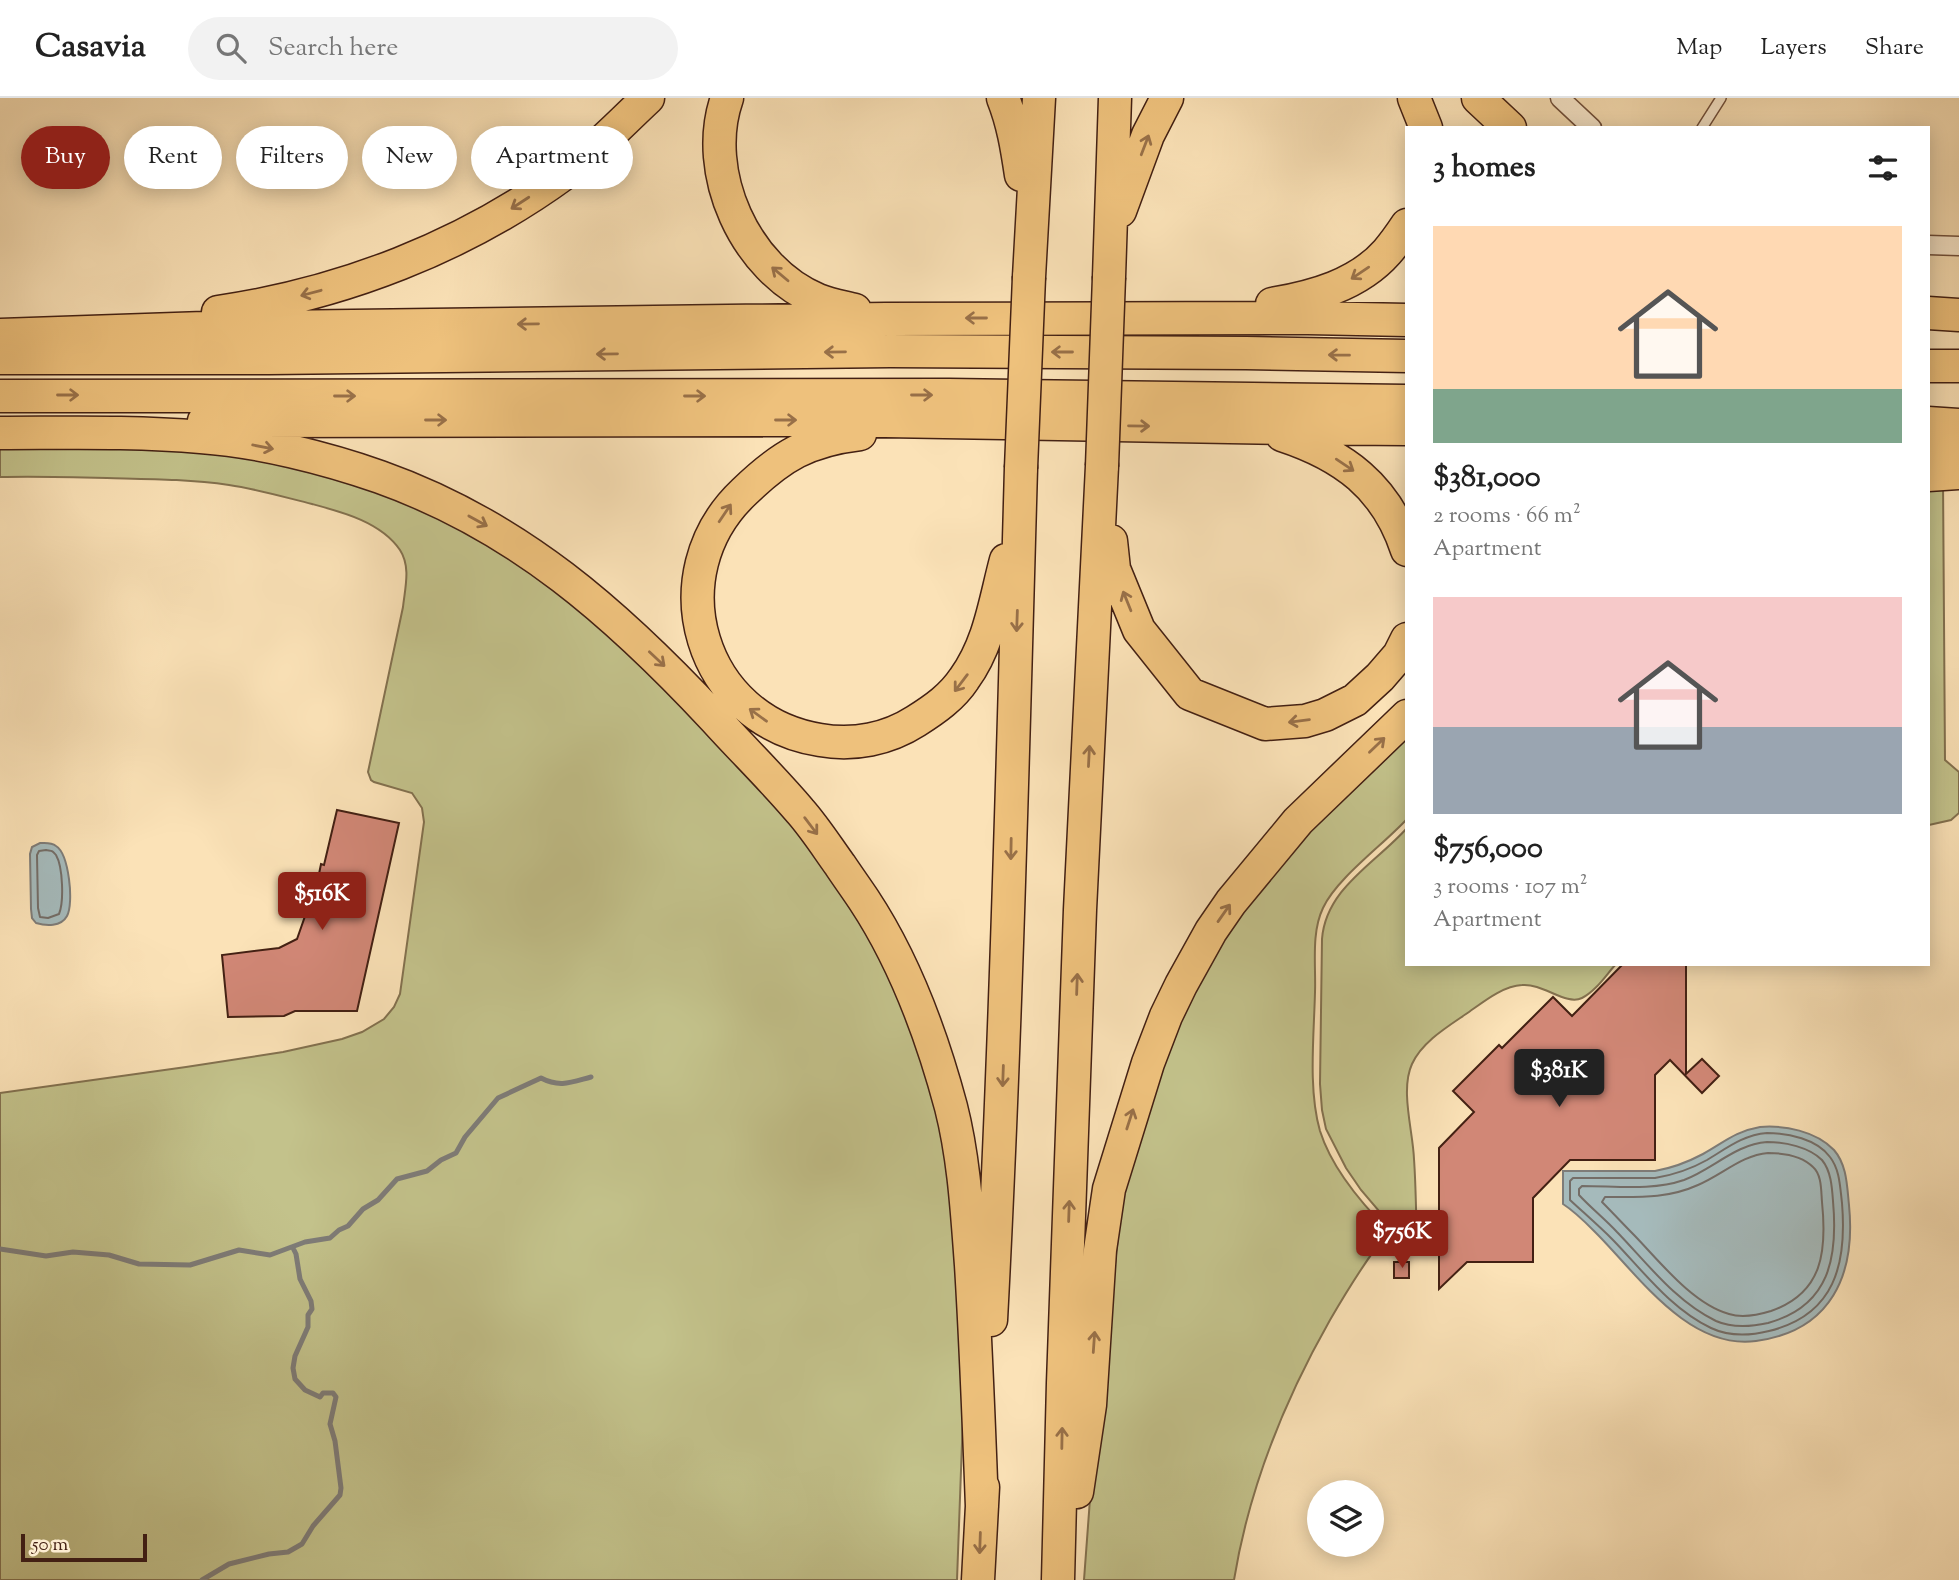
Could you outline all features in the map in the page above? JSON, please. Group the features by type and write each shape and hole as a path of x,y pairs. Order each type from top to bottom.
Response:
{"highway":[{"path":"1,342 32,315 183,316 219,312 305,295 374,274 440,246 513,208 567,171 648,98"},
{"path":"727,98 721,114 718,137 721,173 732,205 756,251 782,277 818,300 886,319"},
{"path":"1003,98 1016,139 1029,262"},
{"path":"978,1580 1011,866 1021,468 1039,98"},
{"path":"1058,1580 1080,911 1102,466 1115,98"},
{"path":"1112,232 1148,135 1167,98"},
{"path":"1413,98 1425,126"},
{"path":"1478,98 1508,126"},
{"path":"1191,318 1316,296 1335,288 1385,255 1405,228"},
{"path":"1930,313 1959,315"},
{"path":"1,342 204,328 886,319 1405,320"},
{"path":"1930,328 1959,328"},
{"path":"1,342 269,358 890,351 1405,356"},
{"path":"1930,366 1959,366"},
{"path":"0,396 949,395 1405,401"},
{"path":"0,430 193,421 826,420 1405,429"},
{"path":"948,422 812,443 789,454 762,474 724,514 704,558 697,607 703,639 713,662 739,699 773,726 794,735 834,743 886,736 906,727 943,703 964,680 982,647 994,612 1020,504"},
{"path":"1930,423 1959,425"},
{"path":"1236,428 1272,431 1285,435 1328,453 1352,469 1376,491 1398,527 1405,545"},
{"path":"0,430 214,438 326,461 411,489 493,529 575,584 670,671 770,777 821,838 881,929 921,1014 952,1110 963,1170 968,1232 976,1346 982,1507"},
{"path":"1930,448 1959,450"},
{"path":"1102,466 1114,569 1139,630 1190,694 1265,724 1305,721 1325,715 1355,700 1380,677 1399,655 1405,643"},
{"path":"1930,475 1959,473"},
{"path":"1065,1580 1090,1405 1100,1250 1109,1188 1148,1063 1166,1016 1211,931 1239,892 1298,821 1405,718"}],"street":[{"path":"1560,98 1590,126"},
{"path":"1930,245 1959,246"}],"lane":[{"path":"1703,126 1721,98"}],"shaded area":[{"path":"0,446 234,450 414,501 551,579 780,801 894,975 949,1143 965,1361 957,1580 0,1580 0,1093 283,1052 342,1039 362,1032 384,1019 400,994 424,822 422,808 412,793 374,782 368,772 406,585 405,563 392,540 372,525 348,515 239,487 168,480 0,477"},
{"path":"1943,481 1945,760 1959,772 1959,813 1951,820 1930,825 1930,482"},
{"path":"1405,732 1405,821 1349,874 1330,897 1319,918 1315,949 1313,1080 1320,1131 1332,1159 1348,1185 1389,1231 1365,1263 1330,1320 1283,1414 1249,1512 1234,1580 1084,1580 1092,1472 1126,1183 1156,1073 1209,958 1272,868"},
{"path":"1405,830 1405,966 1614,966 1592,991 1576,1000 1530,985 1515,986 1500,992 1443,1030 1416,1056 1409,1074 1407,1098 1414,1159 1417,1244 1390,1224 1346,1168 1326,1129 1320,1084 1322,939 1326,921 1342,891"}],"water":[{"path":"40,843 56,846 64,858 69,879 70,901 67,916 53,925 36,923 32,918 30,854 32,847"},
{"path":"1760,1127 1789,1128 1809,1134 1827,1143 1834,1150 1844,1169 1848,1190 1848,1254 1833,1296 1820,1312 1803,1325 1782,1335 1756,1341 1732,1341 1709,1334 1668,1308 1586,1223 1563,1204 1563,1171 1661,1170 1692,1160 1737,1134"}],"building":[{"path":"337,810 399,823 357,1011 295,1011 284,1016 228,1017 222,955 279,948 297,939 321,864 324,865"},
{"path":"1621,966 1686,966 1686,1074 1702,1059 1719,1076 1702,1093 1670,1060 1655,1075 1655,1160 1570,1160 1533,1198 1533,1262 1467,1262 1439,1289 1439,1148 1474,1112 1453,1091 1499,1045 1502,1048 1553,997 1572,1016"},
{"path":"1394,1262 1409,1262 1409,1278 1394,1278"}],"waterway":[{"path":"0,1249 46,1256 73,1252 109,1255 139,1264 190,1265 239,1250 270,1255 305,1242 330,1238 348,1226 363,1209 378,1200 397,1179 427,1171 456,1153 465,1137 498,1098 541,1078 560,1083 591,1077"},
{"path":"202,1580 229,1564 288,1552 302,1544 313,1526 340,1495 335,1441 330,1424 336,1397 333,1393 323,1393 320,1397 305,1390 295,1379 295,1356 308,1327 308,1315 312,1309 300,1279 293,1248"}]}
